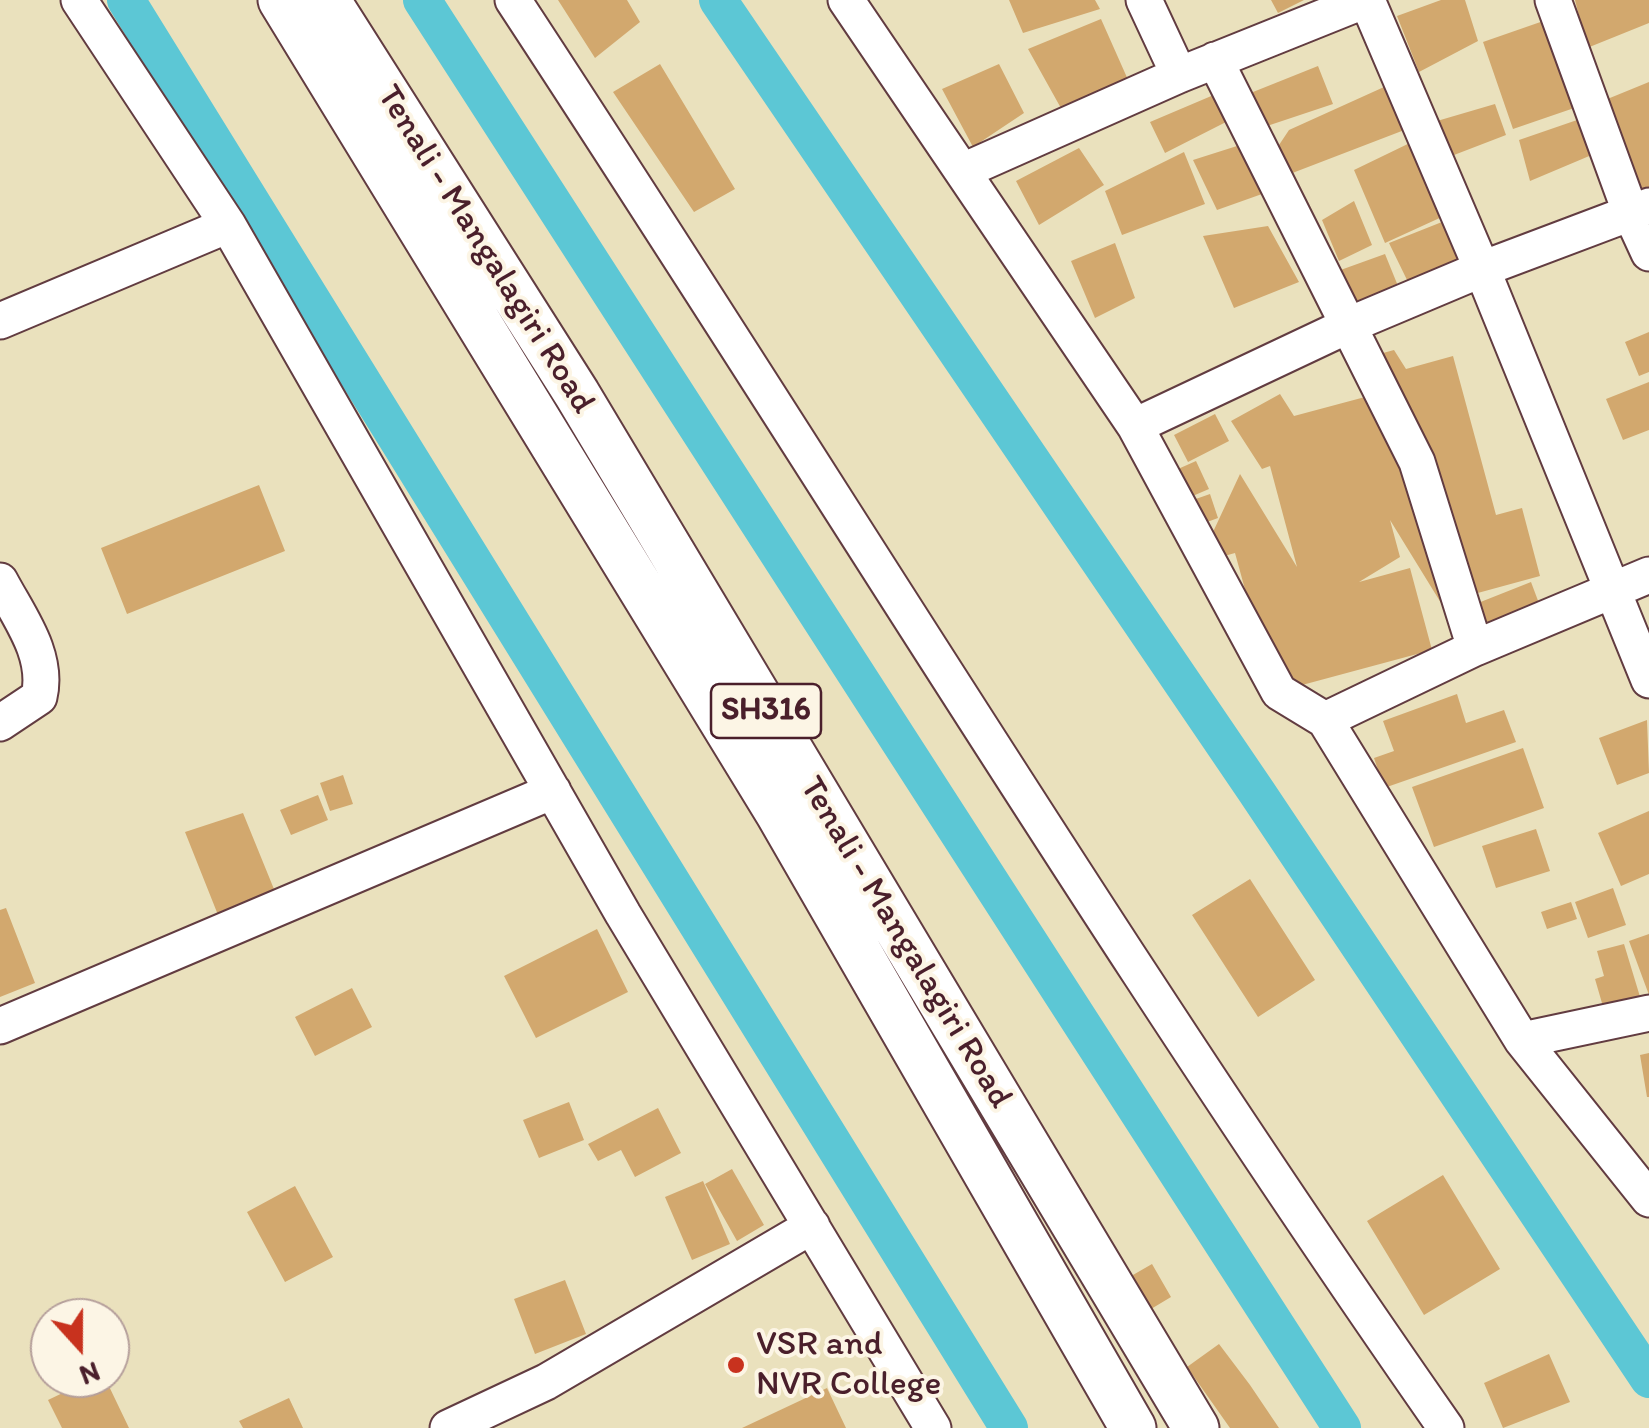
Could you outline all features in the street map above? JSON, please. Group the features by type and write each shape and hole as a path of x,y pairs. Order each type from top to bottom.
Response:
{"main road":[{"name":"Tenali - Mangalagiri Road","path":"282,0 779,814 1133,1428"},
{"name":"Tenali - Mangalagiri Road","path":"327,0 577,394 1196,1428"}],"street":[{"path":"80,0 228,225 623,914 933,1428"},
{"path":"512,0 965,704 1354,1297 1446,1428"},
{"path":"846,0 1135,426 1279,692 1325,720 1522,1040 1649,1198"},
{"path":"1144,0 1179,75"},
{"path":"963,171 1179,75 1366,0 1482,269 1649,680"},
{"path":"1553,0 1640,210 1649,254"},
{"path":"1215,60 1417,462 1475,648"},
{"path":"1135,426 1349,325 1482,269 1640,210"},
{"path":"0,320 228,225"},
{"path":"1325,720 1475,648 1649,574"},
{"path":"0,581 40,658 44,677 39,698 0,724"},
{"path":"0,1026 553,791"},
{"path":"1522,1040 1649,1013"},
{"path":"448,1428 546,1382 812,1226"}],"building":[{"path":"558,0 627,0 640,22 595,58"},
{"path":"1009,0 1095,0 1100,9 1023,33"},
{"path":"1271,0 1304,0 1278,13"},
{"path":"1441,0 1465,0 1478,41 1419,72 1397,16"},
{"path":"1575,0 1649,0 1649,23 1587,48"},
{"path":"1552,18 1580,106 1513,129 1483,42"},
{"path":"1101,19 1129,82 1062,110 1028,49"},
{"path":"660,64 735,189 694,212 613,92"},
{"path":"999,64 1024,113 973,147 942,89"},
{"path":"1318,66 1333,104 1261,128 1248,94"},
{"path":"1649,82 1649,187 1637,192 1605,100"},
{"path":"1384,87 1407,129 1282,177 1273,154 1289,130"},
{"path":"1216,94 1226,122 1165,153 1150,122"},
{"path":"1495,104 1506,135 1454,155 1437,121"},
{"path":"1580,119 1594,154 1530,181 1519,140"},
{"path":"1416,140 1444,216 1385,243 1354,170"},
{"path":"1237,146 1262,194 1217,210 1193,160"},
{"path":"1079,148 1104,185 1039,225 1016,181"},
{"path":"1184,152 1205,204 1122,235 1105,191"},
{"path":"1354,201 1372,245 1339,261 1322,220"},
{"path":"1452,218 1467,262 1408,282 1389,243"},
{"path":"1268,226 1299,282 1234,308 1203,236"},
{"path":"1115,243 1135,298 1095,318 1071,261"},
{"path":"1385,254 1398,286 1351,303 1335,272"},
{"path":"1649,332 1649,372 1639,376 1625,342"},
{"path":"1394,350 1406,369 1453,356 1496,515 1522,508 1540,576 1441,603 1390,520 1400,557 1359,582 1410,568 1432,650 1291,688 1257,633 1235,553 1217,558 1213,532 1240,474 1297,567 1270,466 1262,469 1231,421 1280,394 1294,416 1365,397 1354,361"},
{"path":"1649,382 1649,430 1623,440 1606,399"},
{"path":"1215,414 1229,441 1188,462 1174,435"},
{"path":"1196,461 1209,489 1181,501 1169,473"},
{"path":"259,485 285,551 127,614 101,548"},
{"path":"1210,494 1218,518 1199,525 1190,501"},
{"path":"1531,582 1543,614 1490,635 1478,603"},
{"path":"1457,694 1466,723 1504,710 1516,742 1384,788 1374,758 1394,751 1383,721"},
{"path":"1647,720 1649,773 1617,785 1599,738"},
{"path":"1523,748 1544,808 1434,847 1412,787"},
{"path":"343,775 353,804 330,811 320,783"},
{"path":"318,795 328,820 291,835 280,810"},
{"path":"1649,811 1649,874 1621,886 1598,833"},
{"path":"243,813 278,899 222,925 185,832"},
{"path":"1536,829 1550,871 1496,888 1482,846"},
{"path":"1250,879 1315,980 1258,1017 1192,915"},
{"path":"1613,888 1626,925 1588,938 1575,902"},
{"path":"1571,902 1577,919 1547,929 1541,912"},
{"path":"6,908 35,983 0,997 0,910"},
{"path":"597,929 628,992 536,1038 504,976"},
{"path":"1649,934 1649,995 1629,941"},
{"path":"1624,944 1641,1000 1604,1010 1595,979 1604,976 1597,951"},
{"path":"352,988 372,1027 315,1056 295,1017"},
{"path":"1649,1053 1649,1097 1647,1097 1640,1055"},
{"path":"569,1102 584,1140 539,1158 523,1120"},
{"path":"658,1108 681,1153 635,1177 621,1150 598,1161 588,1144"},
{"path":"732,1169 764,1225 737,1241 705,1184"},
{"path":"1443,1175 1500,1269 1424,1315 1367,1221"},
{"path":"703,1181 730,1244 692,1260 665,1197"},
{"path":"295,1186 333,1257 285,1282 247,1212"},
{"path":"1152,1264 1171,1297 1146,1312 1126,1279"},
{"path":"565,1280 586,1334 535,1354 514,1299"},
{"path":"1219,1344 1279,1428 1230,1428 1187,1367"},
{"path":"1549,1354 1570,1402 1503,1428 1484,1383"},
{"path":"827,1388 846,1428 742,1428"},
{"path":"115,1398 129,1428 62,1428 48,1400"},
{"path":"289,1398 303,1428 243,1428 239,1421"}],"waterway":[{"path":"126,0 1009,1428"},
{"path":"422,0 1342,1428"},
{"path":"718,0 1256,791 1649,1379"}],"place":[{"name":"VSR and NVR College","path":"736,1365"}]}
